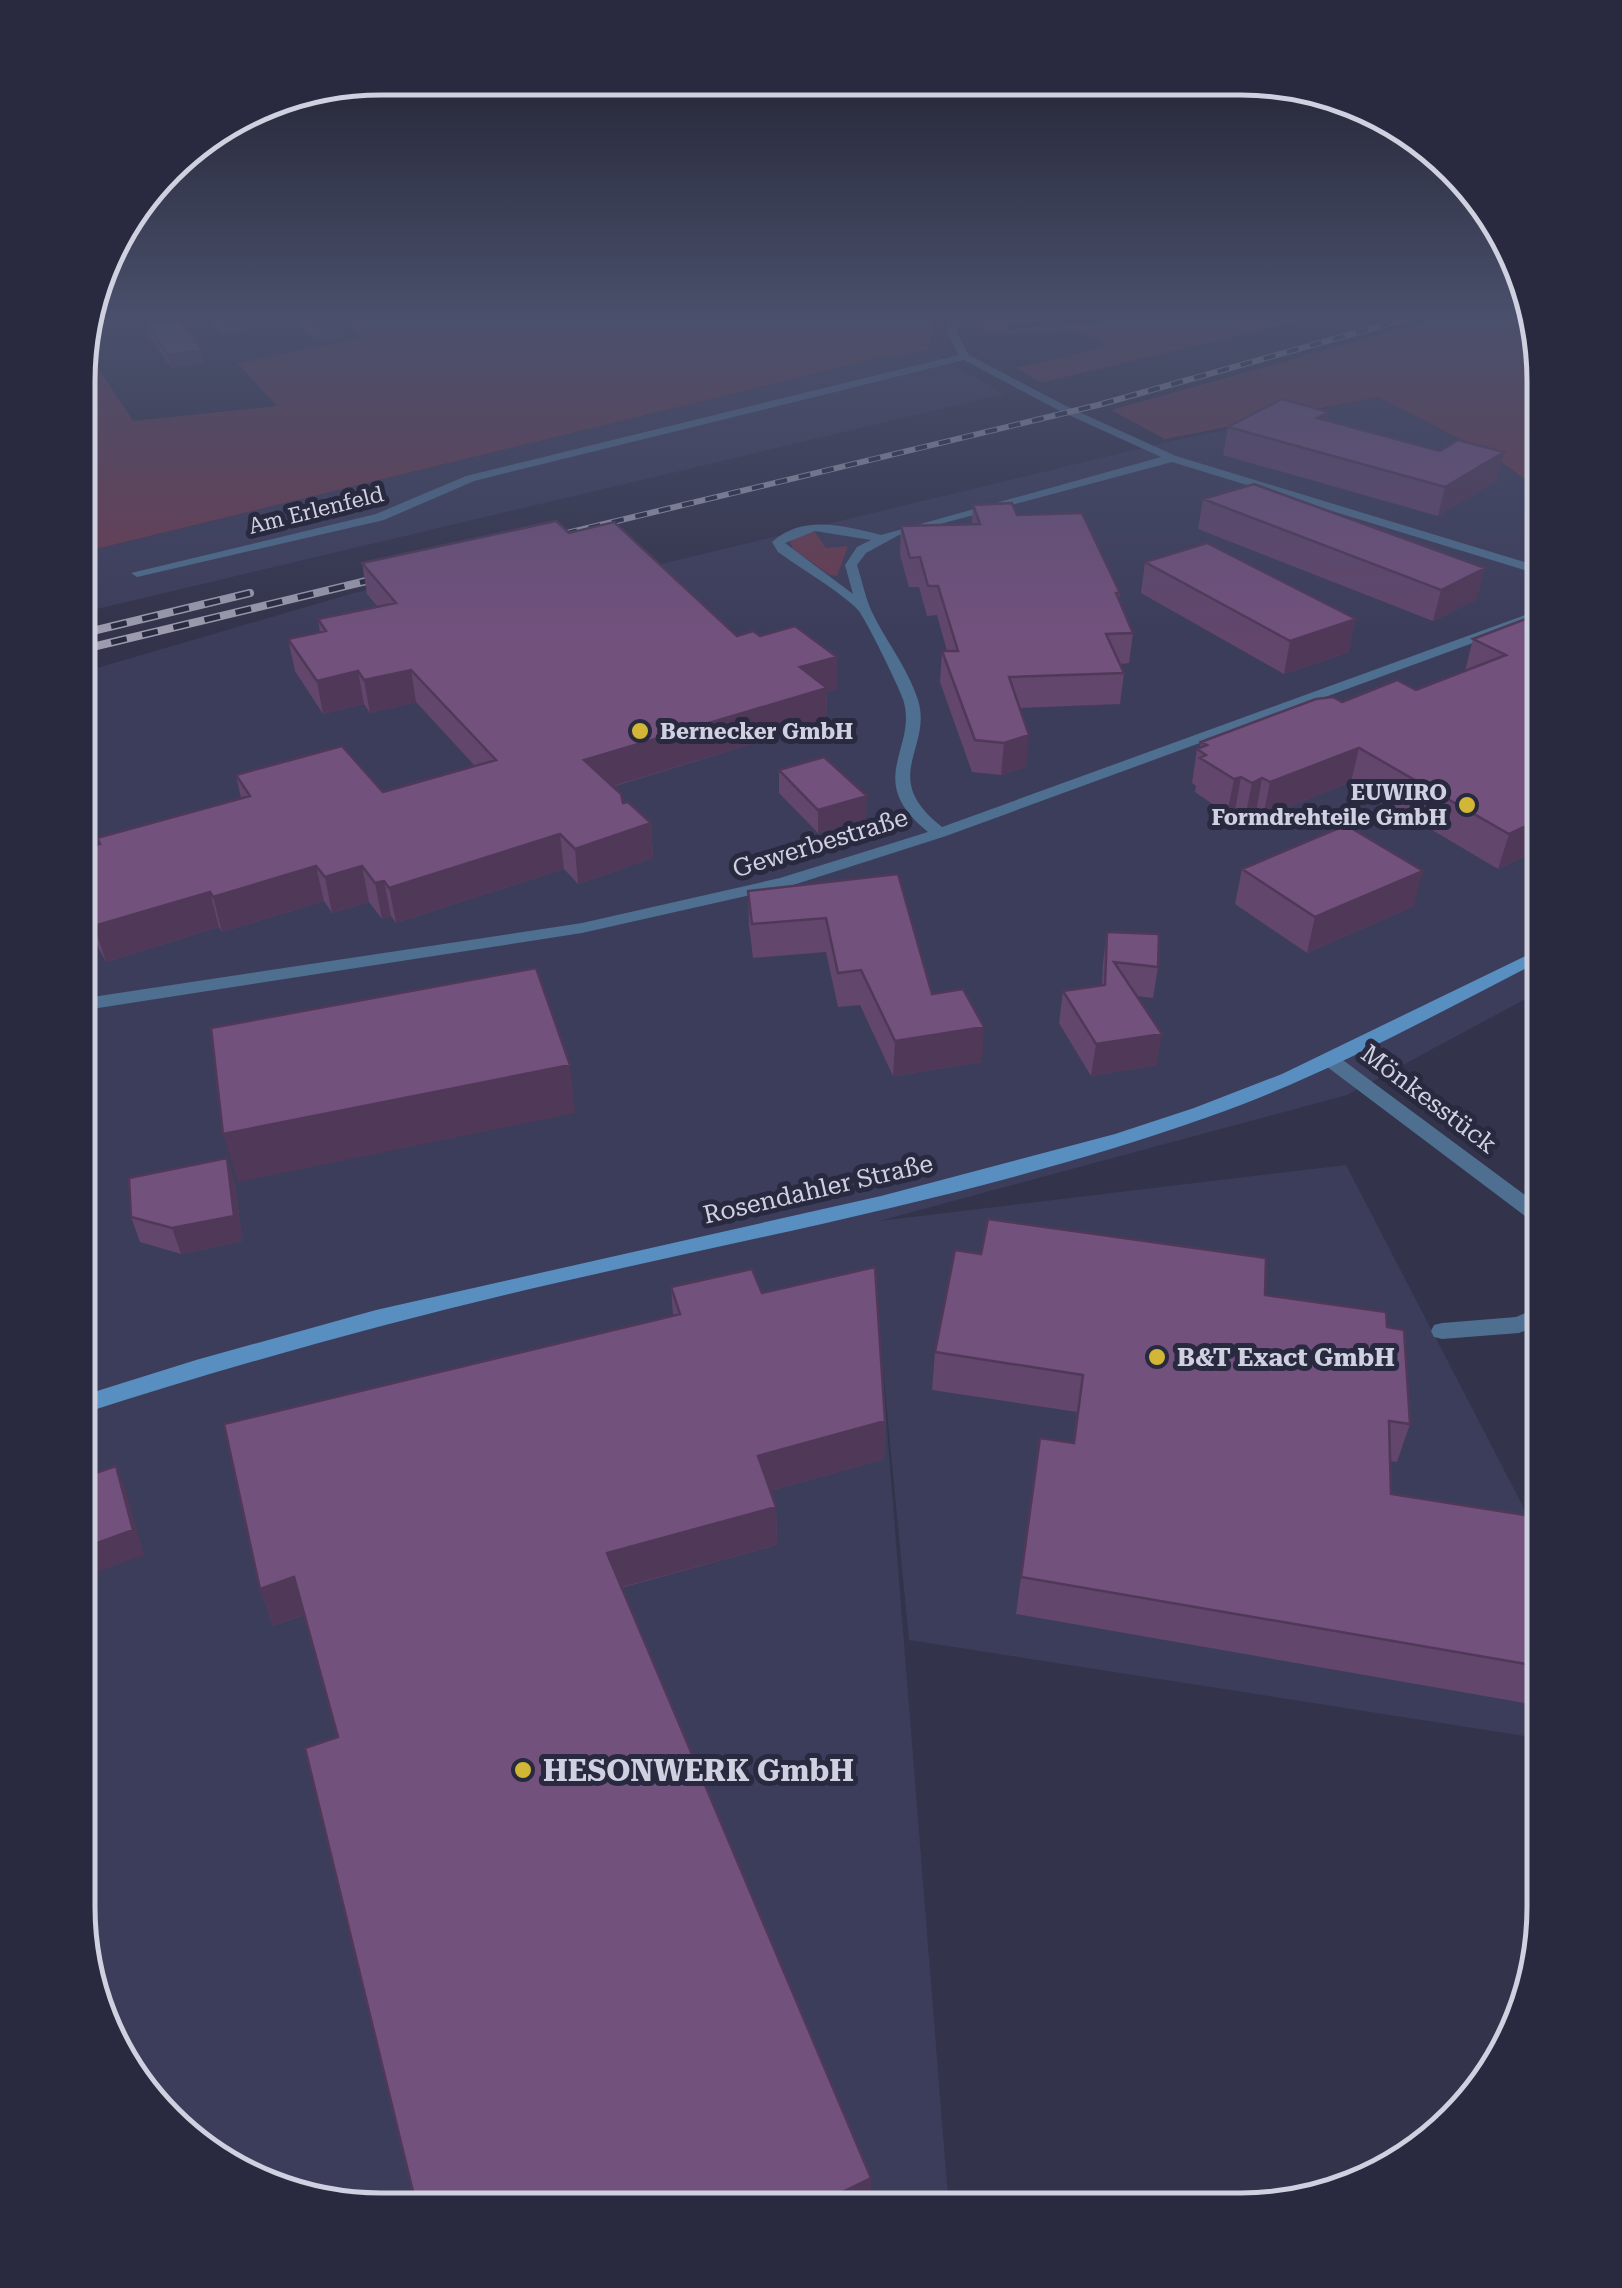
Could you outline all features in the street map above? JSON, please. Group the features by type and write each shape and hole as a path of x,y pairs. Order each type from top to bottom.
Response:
{"main road":[{"name":"Rosendahler Straße","path":"95,1401 418,1308 867,1210 1046,1162 1204,1112 1329,1059 1527,961"}],"street":[{"name":"Am Erlenfeld","path":"136,572 380,517 470,478 696,423"},
{"path":"1094,423 1172,458 1527,567"},
{"path":"940,834 918,815 908,797 901,771 913,720 911,700 864,608 851,566 861,550 880,538 1172,458"},
{"path":"864,608 782,549 778,542 789,533 818,527 880,538"},
{"name":"Gewerbestraße","path":"95,1002 638,917 784,882 940,834 1527,619"},
{"name":"Mönkesstück","path":"1329,1059 1526,1207"},
{"path":"1442,1331 1526,1321"}],"shaded area":[{"path":"95,423 614,423 95,549"},
{"path":"614,423 883,423 95,609 95,549"},
{"path":"1135,423 1247,423 1165,439"},
{"path":"1257,423 1428,423 1495,457 1527,481 1527,998 1347,1095 879,1221 1346,1165 1526,1513 1526,1736 909,1640 879,1328 948,2193 381,2193 307,2183 238,2155 179,2109 143,2066 110,1999 96,1925 95,669 354,593 560,543 603,578"},
{"path":"1428,423 1527,423 1527,481 1495,457"},
{"path":"815,532 826,548 848,546 837,576 793,549 790,542 799,534"}],"building":[{"path":"1236,423 1335,423 1440,451 1458,440 1504,452 1445,487 1228,427"},
{"path":"1254,484 1485,568 1441,590 1203,499"},
{"path":"1012,503 1017,515 1082,513 1120,593 1116,593 1133,633 1106,634 1124,673 1009,677 1029,735 1004,743 975,740 942,651 958,651 938,586 928,586 920,557 910,558 901,526 980,524 973,505"},
{"path":"556,521 569,533 614,522 737,636 753,631 760,636 795,626 837,657 800,667 827,688 584,760 621,794 623,803 628,802 651,823 575,849 560,834 389,888 384,881 375,883 362,866 325,877 316,866 213,897 210,892 95,926 95,845 100,844 97,838 250,796 236,775 342,746 383,792 496,760 411,670 364,680 358,671 317,681 288,639 326,631 318,619 396,603 362,563"},
{"path":"1207,543 1356,619 1290,641 1145,562"},
{"path":"1527,619 1527,826 1509,834 1359,748 1270,782 1262,778 1252,783 1241,777 1234,779 1200,758 1206,755 1197,749 1207,745 1201,742 1316,699 1333,697 1342,702 1397,680 1416,690 1506,655 1473,639"},
{"path":"824,757 867,796 818,810 779,770"},
{"path":"1346,825 1423,871 1315,917 1242,869"},
{"path":"898,874 932,994 963,989 984,1027 895,1041 861,970 838,973 826,918 752,924 748,891"},
{"path":"1107,932 1159,934 1158,967 1114,962 1162,1034 1096,1044 1063,991 1105,985"},
{"path":"536,968 570,1065 223,1134 211,1028"},
{"path":"227,1158 234,1216 172,1228 131,1217 129,1178"},
{"path":"988,1219 1266,1258 1265,1295 1386,1312 1387,1327 1404,1330 1410,1424 1389,1421 1391,1494 1526,1515 1526,1664 1021,1577 1040,1438 1074,1443 1083,1375 935,1352 955,1250 981,1254"},
{"name":"HESONWERK GmbH","path":"875,1267 885,1421 758,1456 776,1507 607,1553 871,2178 840,2193 413,2193 305,1748 338,1737 294,1577 260,1589 224,1424 680,1314 671,1287 752,1269 762,1293"},
{"path":"116,1466 133,1530 95,1544 95,1473"}],"railway":[{"path":"546,538 542,539 1024,423"},
{"path":"95,646 391,575"},
{"path":"95,630 250,593"}],"place":[{"name":"Bernecker GmbH","path":"640,731"},
{"name":"EUWIRO Formdrehteile GmbH","path":"1467,805"},
{"name":"B&T Exact GmbH","path":"1157,1357"},
{"name":"HESONWERK GmbH","path":"523,1770"}]}
